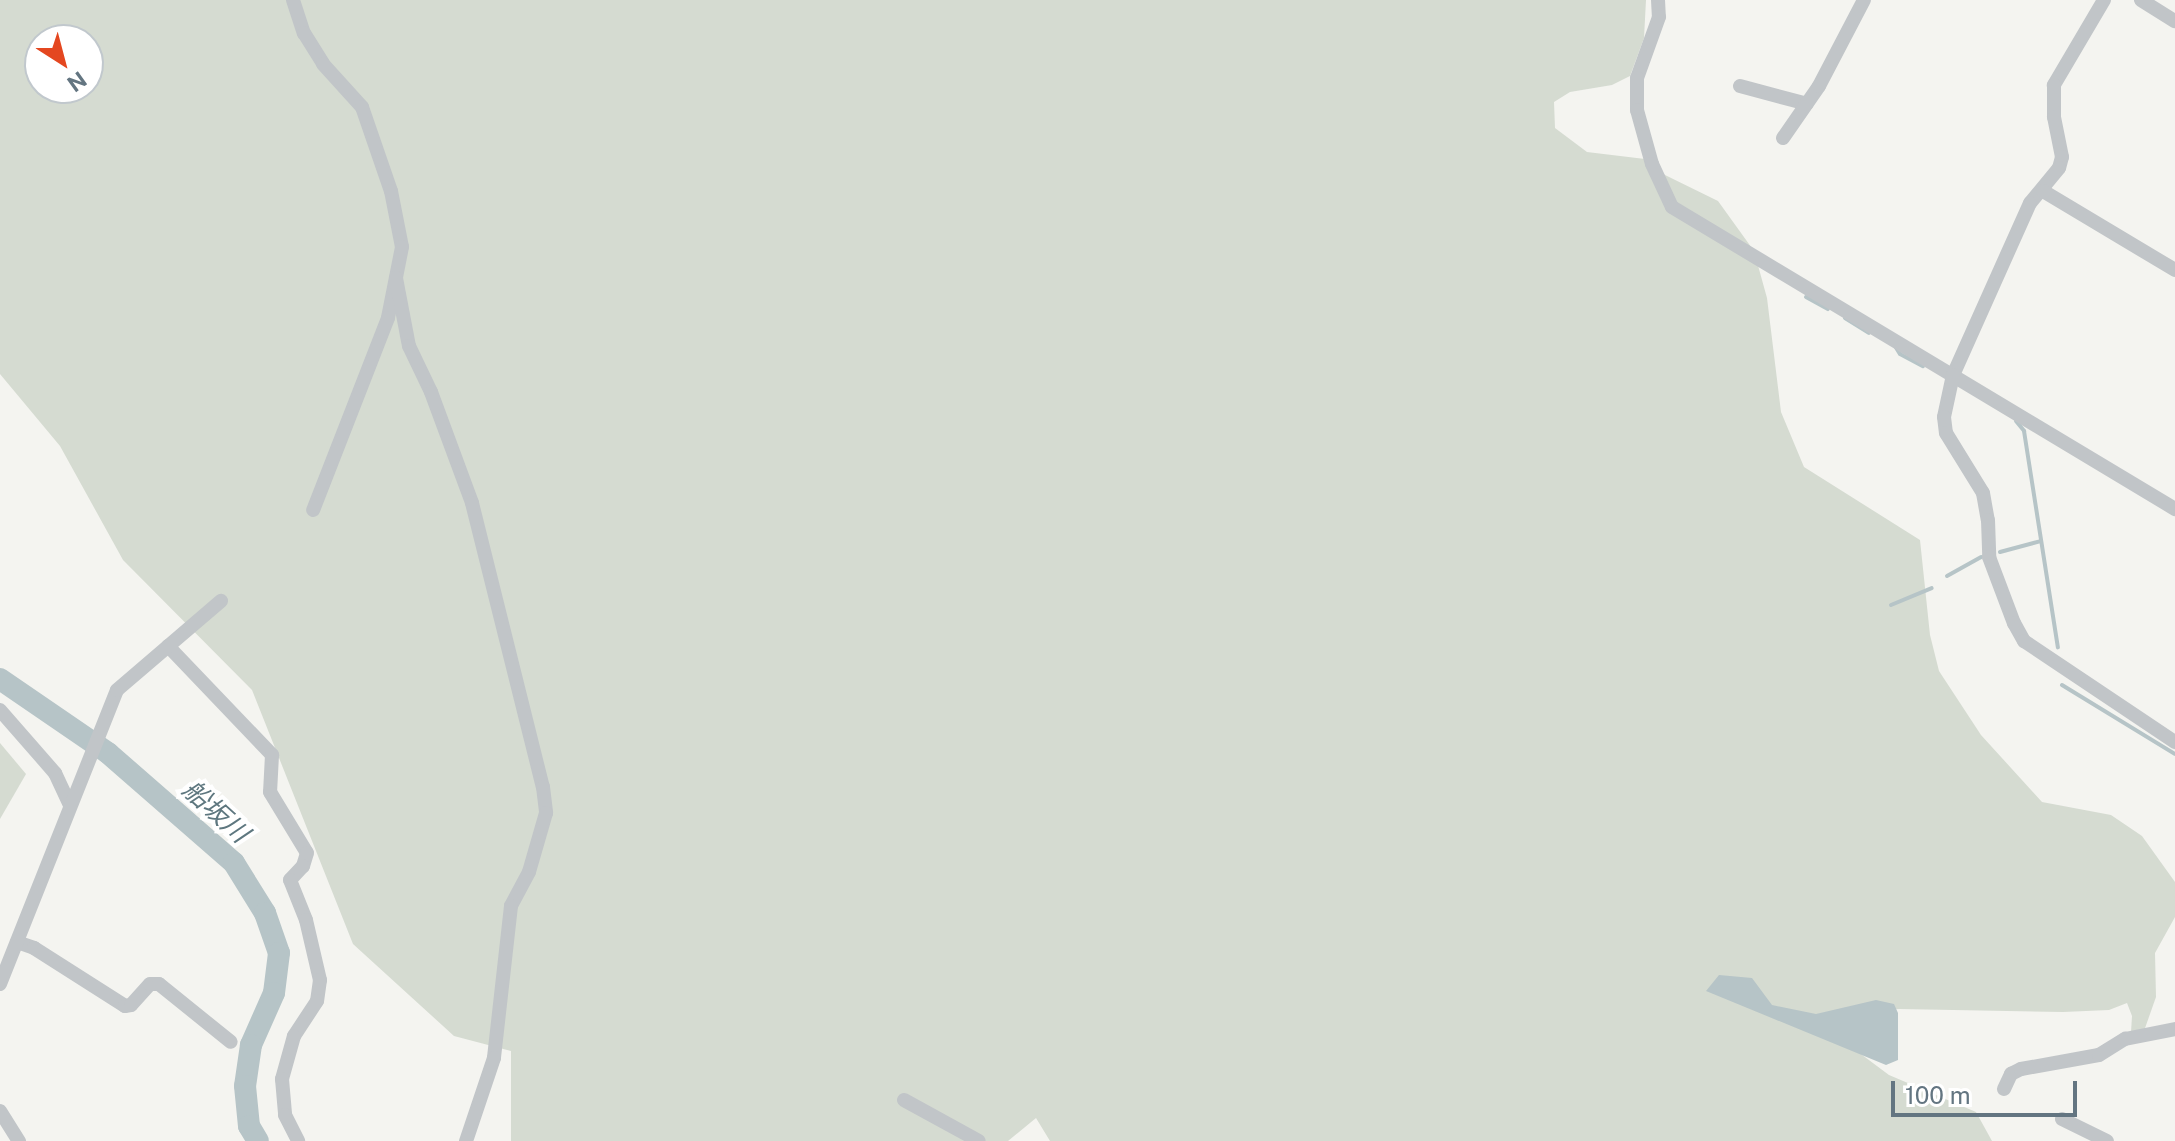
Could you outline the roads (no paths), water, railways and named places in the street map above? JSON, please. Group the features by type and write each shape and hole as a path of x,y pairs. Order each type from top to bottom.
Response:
{"street":[{"path":"293,0 304,33 323,64 362,107 391,191 402,247 388,318 313,510"},
{"path":"1658,0 1659,17 1637,78 1637,110 1652,164 1672,207 2175,509"},
{"path":"1783,138 1807,104 1864,0"},
{"path":"2104,0 2054,85 2054,117 2062,157 2043,191 2030,203 1953,375 1944,417 1946,433 1983,493 1988,520 1989,557 2024,641 2175,742"},
{"path":"2141,0 2175,21"},
{"path":"1740,86 1807,104"},
{"path":"2043,191 2175,270"},
{"path":"396,278 409,346 431,392 472,503 543,787 546,813 543,835 529,872 511,906 494,1058 466,1141"},
{"path":"0,984 117,690 221,601"},
{"path":"168,646 272,755 270,792 307,853 303,866 290,880 309,931 320,980 317,1001 294,1036 282,1079 285,1115 298,1141"},
{"path":"0,710 55,773 71,802"},
{"path":"17,942 34,948 125,1006 131,1005 150,984 159,984 231,1042"},
{"path":"2004,1089 2011,1074 2021,1069 2088,1058 2125,1039 2175,1029"},
{"path":"904,1100 979,1141"},
{"path":"0,1111 19,1141"},
{"path":"2062,1119 2107,1141"}],"waterway":[{"path":"1806,297 1828,309"},
{"path":"1845,318 1869,333"},
{"path":"1895,346 1900,354 1923,366"},
{"path":"2016,421 2024,431 2058,647"},
{"path":"2000,552 2041,541"},
{"path":"1947,576 1981,557"},
{"path":"1891,605 1932,588"},
{"name":"船坂川","path":"0,679 108,753 234,863 265,913 279,953 274,993 251,1045 245,1086 249,1126 258,1141"},
{"path":"2062,685 2175,754"}]}
